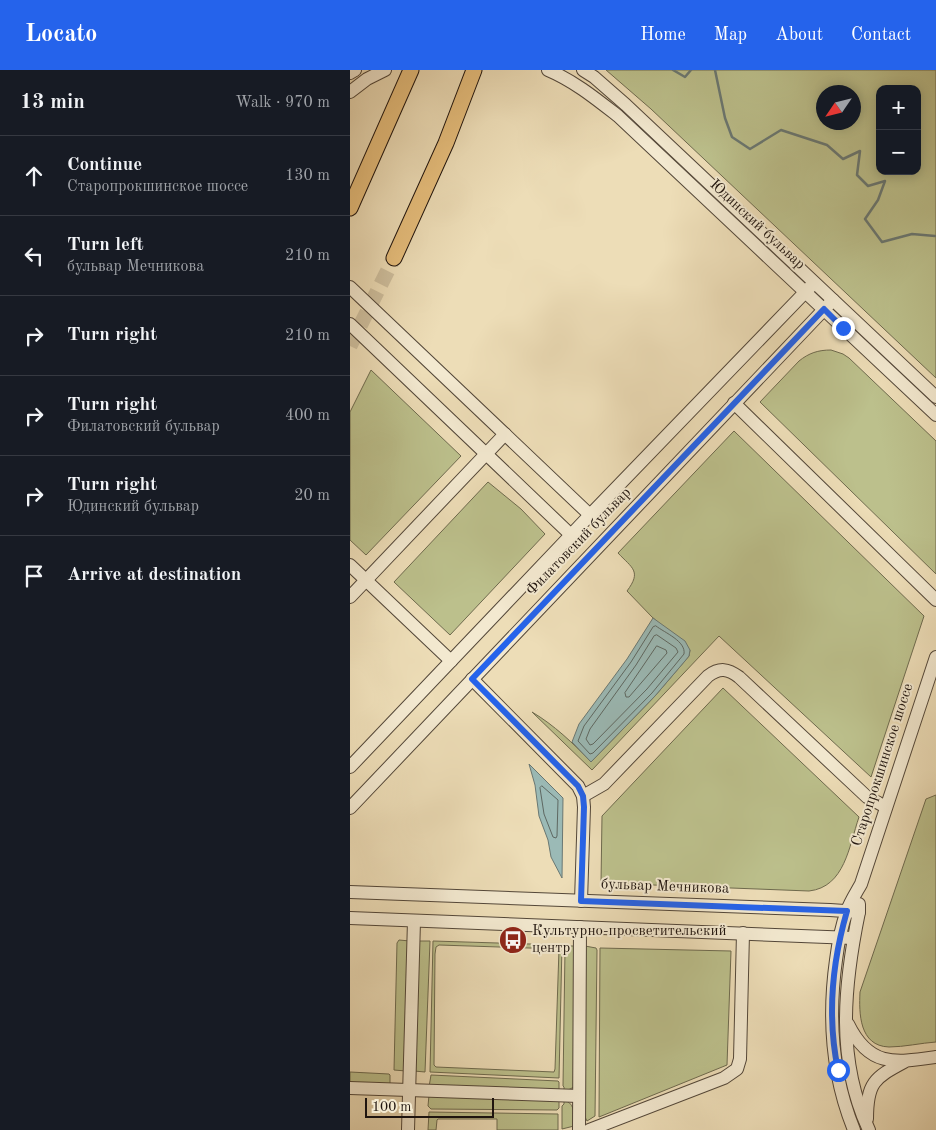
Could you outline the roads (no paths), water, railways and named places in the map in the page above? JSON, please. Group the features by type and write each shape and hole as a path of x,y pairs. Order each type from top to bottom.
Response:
{"main road":[{"path":"350,208 412,70"},
{"path":"394,258 446,143 474,70"},
{"path":"446,143 485,70"}],"street":[{"path":"350,73 355,70"},
{"path":"350,92 367,79 385,70"},
{"name":"Юдинский бульвар","path":"548,70 562,76 587,92 618,116 805,292 828,305 936,397"},
{"name":"Юдинский бульвар","path":"583,70 626,104 814,283 828,305 936,415"},
{"name":"Филатовский бульвар","path":"350,767 814,283"},
{"path":"350,287 590,515"},
{"name":"Филатовский бульвар","path":"350,808 828,305"},
{"path":"350,324 572,535"},
{"path":"734,403 936,600"},
{"path":"350,597 505,434"},
{"path":"350,565 451,661"},
{"name":"Старопрокшинское шоссе","path":"854,1130 841,1088 834,1054 832,1007 839,938 853,911 936,657"},
{"path":"583,796 604,784 708,676 724,669 733,672 739,677 867,797 886,807"},
{"path":"472,679 576,782 583,796 581,901"},
{"name":"бульвар Мечникова","path":"350,892 853,911"},
{"name":"Старопрокшинское шоссе","path":"853,911 854,938 847,980 845,1017 853,1081 860,1110 868,1128"},
{"path":"350,918 854,938"},
{"path":"408,1130 414,921"},
{"path":"579,1130 580,927"},
{"path":"590,1130 724,1078 736,1069 740,1059 743,933"},
{"path":"845,1017 855,1038 866,1050 877,1057 904,1062 936,1057"},
{"path":"868,1128 868,1097 872,1086 878,1077 904,1062"},
{"path":"350,1088 579,1096"}],"water":[{"path":"653,618 685,641 690,650 689,656 655,696 591,762 572,742 579,724 627,659"},
{"path":"529,764 563,798 562,878 551,857 548,840 539,816 535,785"}],"waterway":[{"path":"673,70 685,77 691,70"},
{"path":"715,70 725,118 732,137 750,149 781,130 827,145 843,159 860,151 857,175 868,186 885,181 878,200 865,219 882,242 912,234 935,236"}],"tunnel":[{"path":"350,346 394,258"}],"place":[{"name":"Культурно-просветительский центр","path":"513,940"}]}
